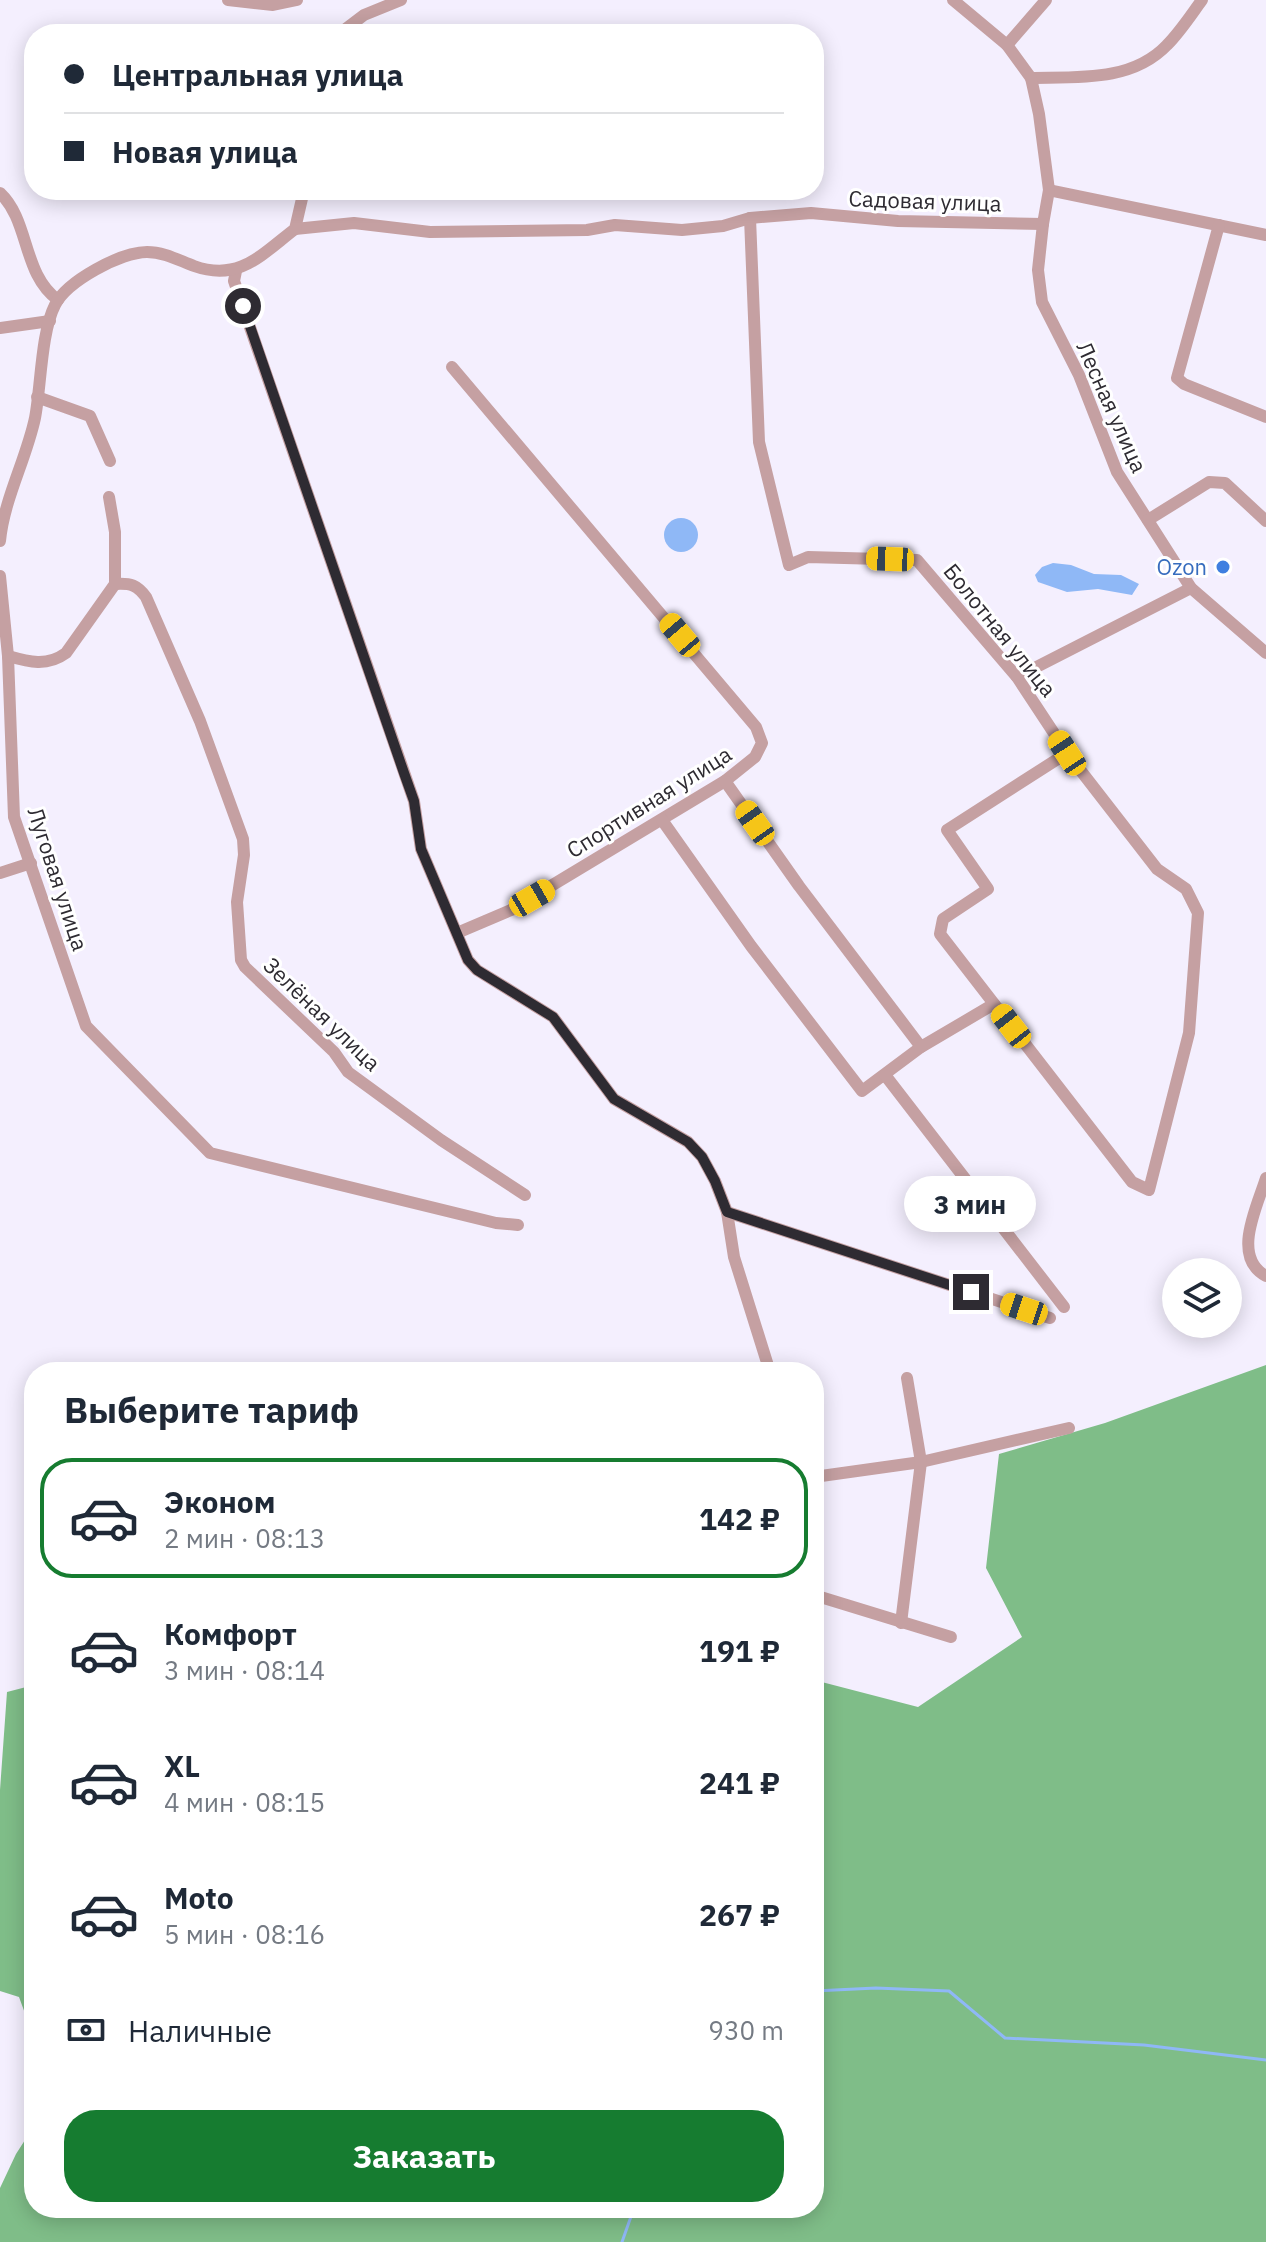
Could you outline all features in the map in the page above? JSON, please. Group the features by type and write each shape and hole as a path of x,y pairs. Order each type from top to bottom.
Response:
{"street":[{"path":"228,0 273,5 297,0"},
{"path":"352,24 364,15 401,0"},
{"path":"953,0 1007,45 1031,78 1049,190 1043,224"},
{"path":"1007,45 1046,0"},
{"path":"1031,78 1106,77 1137,64 1166,47 1202,0"},
{"path":"1049,190 1266,235"},
{"path":"0,193 13,205 20,234 40,282 58,300"},
{"path":"235,276 295,229 302,200"},
{"name":"Садовая улица","path":"295,229 354,223 430,232 587,230 615,225 682,230 723,226 750,218 811,213 898,221 1043,224"},
{"name":"Болотная улица","path":"750,218 759,442 789,565 808,557 917,560 1017,677 1067,753 1157,869 1186,889 1198,913 1189,1033 1149,1190 1132,1182 994,1004"},
{"name":"Лесная улица","path":"1043,224 1038,270 1042,302 1079,375 1117,472 1191,588 1266,653"},
{"path":"1219,225 1177,378 1184,384 1266,417"},
{"path":"0,541 2,517 23,463 50,321 58,300 80,280 119,258 136,253 156,253 235,276"},
{"path":"235,276 414,801 421,849 463,950 477,970 553,1017 614,1099 688,1142 702,1157 727,1212 734,1257 767,1362"},
{"path":"0,328 50,321"},
{"name":"Спортивная улица","path":"452,367 762,737 760,750 725,781 511,910 457,933"},
{"path":"37,397 90,416 110,461"},
{"path":"1148,520 1209,482 1225,483 1266,521"},
{"path":"8,656 40,663 56,660 66,653 115,584 115,532 109,497"},
{"name":"Луговая улица","path":"0,576 8,656 5,781 14,817 86,1026 210,1153 482,1220 518,1225"},
{"name":"Зелёная улица","path":"115,584 128,583 138,587 146,597 200,721 226,790 244,847 237,902 241,960 245,967 334,1052 348,1072 441,1140 525,1195"},
{"path":"1017,677 1191,588"},
{"path":"662,820 751,946 862,1091 921,1047 994,1004 940,934 943,919 988,889 947,830 1067,753"},
{"path":"725,781 799,886 921,1047"},
{"path":"0,873 31,863"},
{"path":"885,1075 1064,1307"},
{"path":"1266,1178 1247,1247 1250,1261 1266,1276"},
{"path":"727,1212 1050,1318"},
{"path":"901,1623 921,1462 907,1378"},
{"path":"824,1476 921,1462 1069,1428"},
{"path":"824,1598 951,1637"}],"green space":[{"path":"1266,1365 1266,2242 0,2242 0,2188 24,2142 24,2218 824,2218 824,1683 918,1707 1022,1637 986,1568 999,1454 1105,1423"},
{"path":"24,1688 24,2011 19,1997 0,1991 0,1790 7,1692"}],"water":[{"path":"681,518 693,523 698,535 693,547 681,552 669,547 664,535 669,523"},
{"path":"1053,563 1071,565 1094,574 1121,575 1139,584 1132,595 1098,589 1067,592 1038,582 1035,575 1042,567"}],"waterway":[{"path":"824,1991 876,1988 949,1991 1005,2038 1144,2045 1266,2060"},
{"path":"622,2242 630,2218"}],"place":[{"name":"Ozon","path":"1223,567"}],"route":[{"path":"243,306 414,801 421,849 468,960 477,970 553,1017 614,1099 688,1142 702,1157 727,1212 971,1292"}]}
